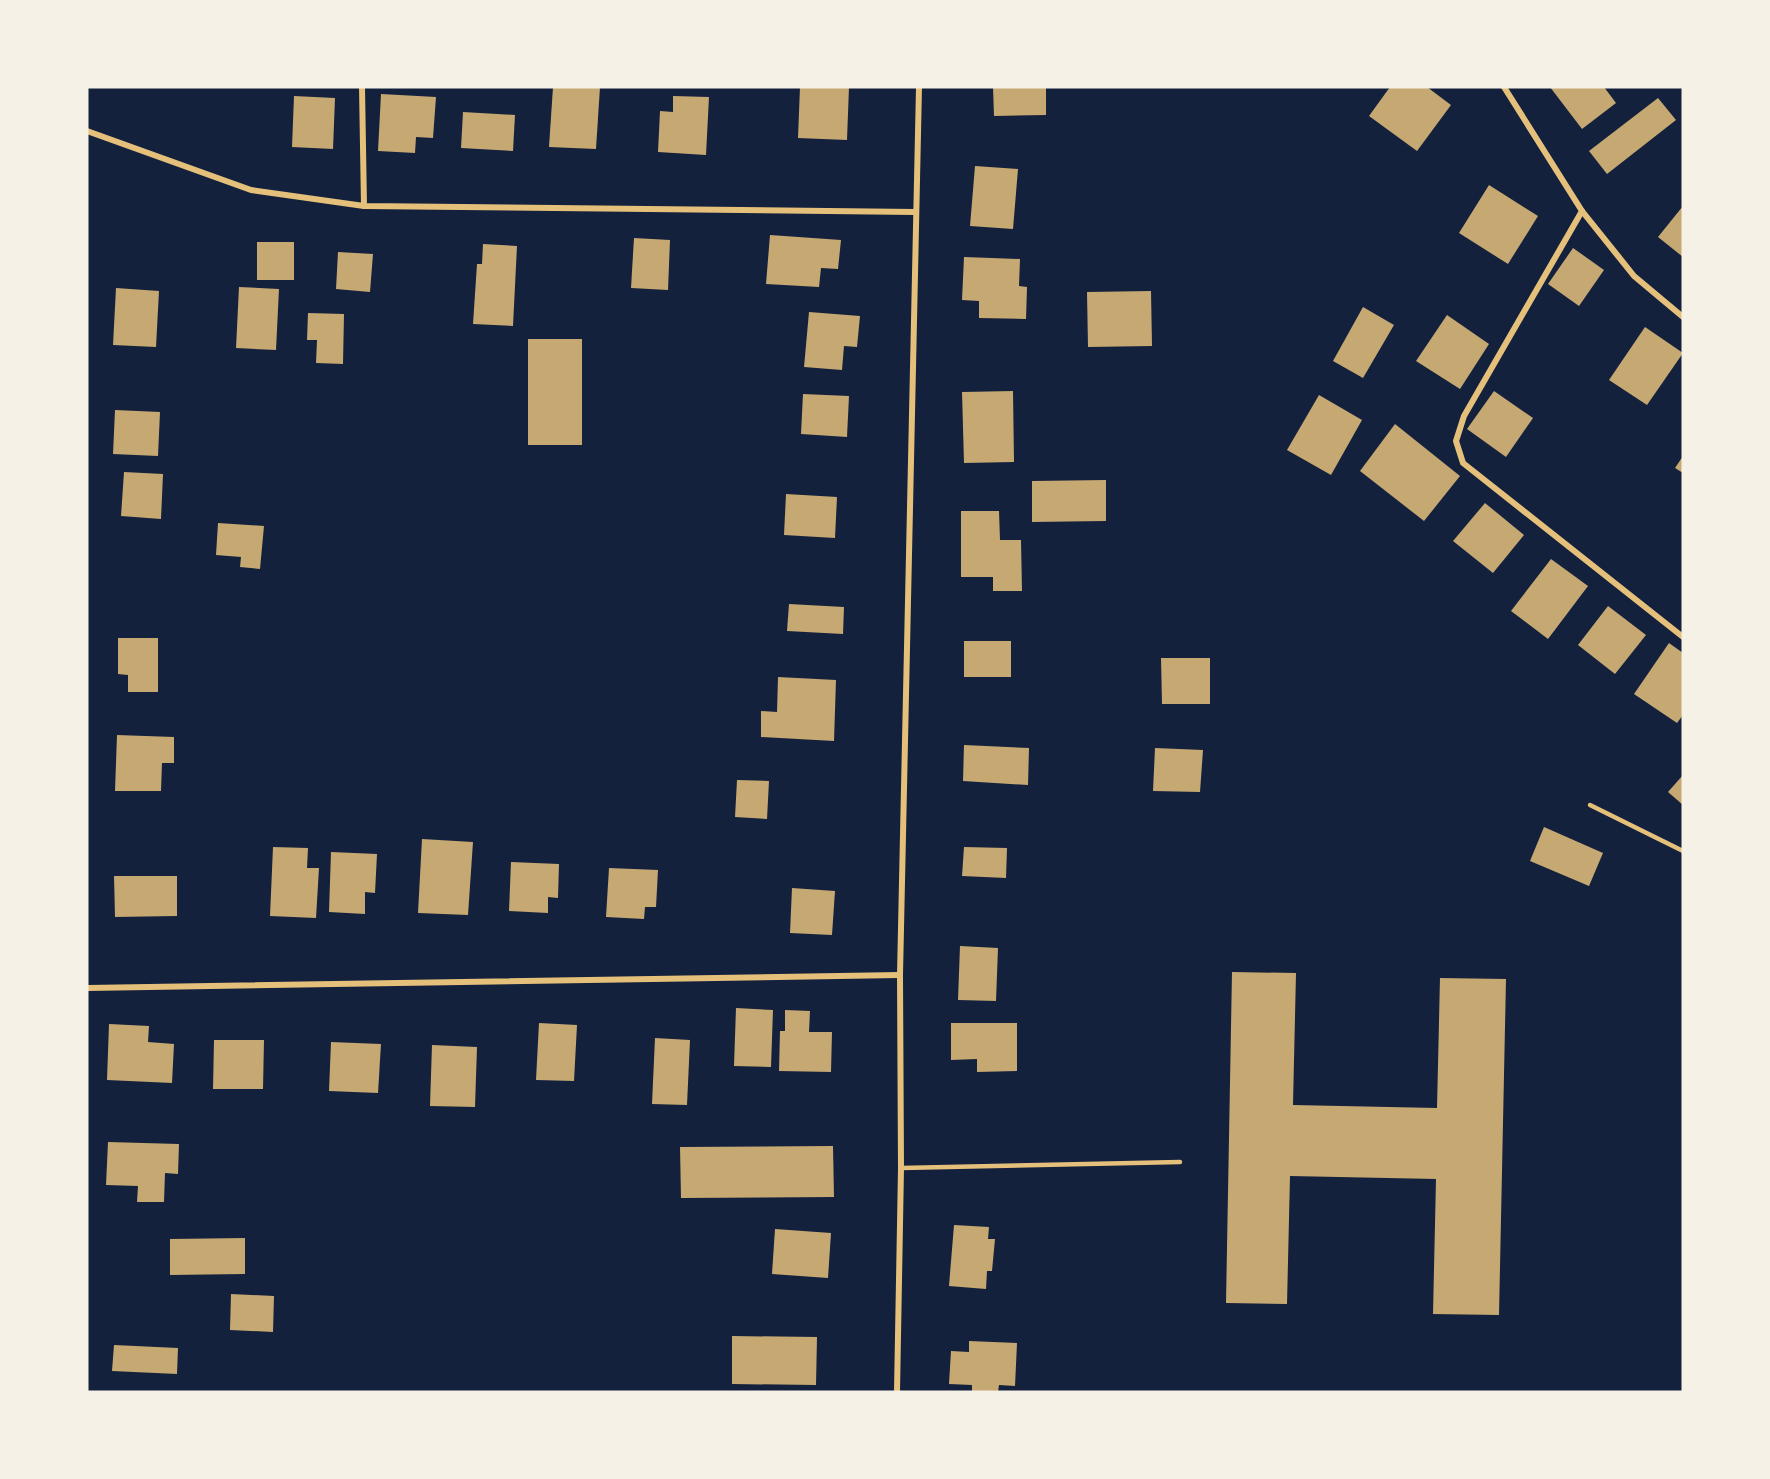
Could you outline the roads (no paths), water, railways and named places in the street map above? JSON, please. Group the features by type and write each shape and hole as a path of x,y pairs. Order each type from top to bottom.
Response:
{"street":[{"path":"362,87 364,206"},
{"path":"897,1392 901,1168 900,975 915,212 920,87"},
{"path":"1504,87 1582,210 1634,276 1683,317"},
{"path":"87,131 251,190 364,206 915,212"},
{"path":"1582,210 1464,416 1456,441 1463,463 1683,637"},
{"path":"87,988 900,975"}],"lane":[{"path":"1590,805 1683,851"},
{"path":"901,1168 1180,1162"}]}
